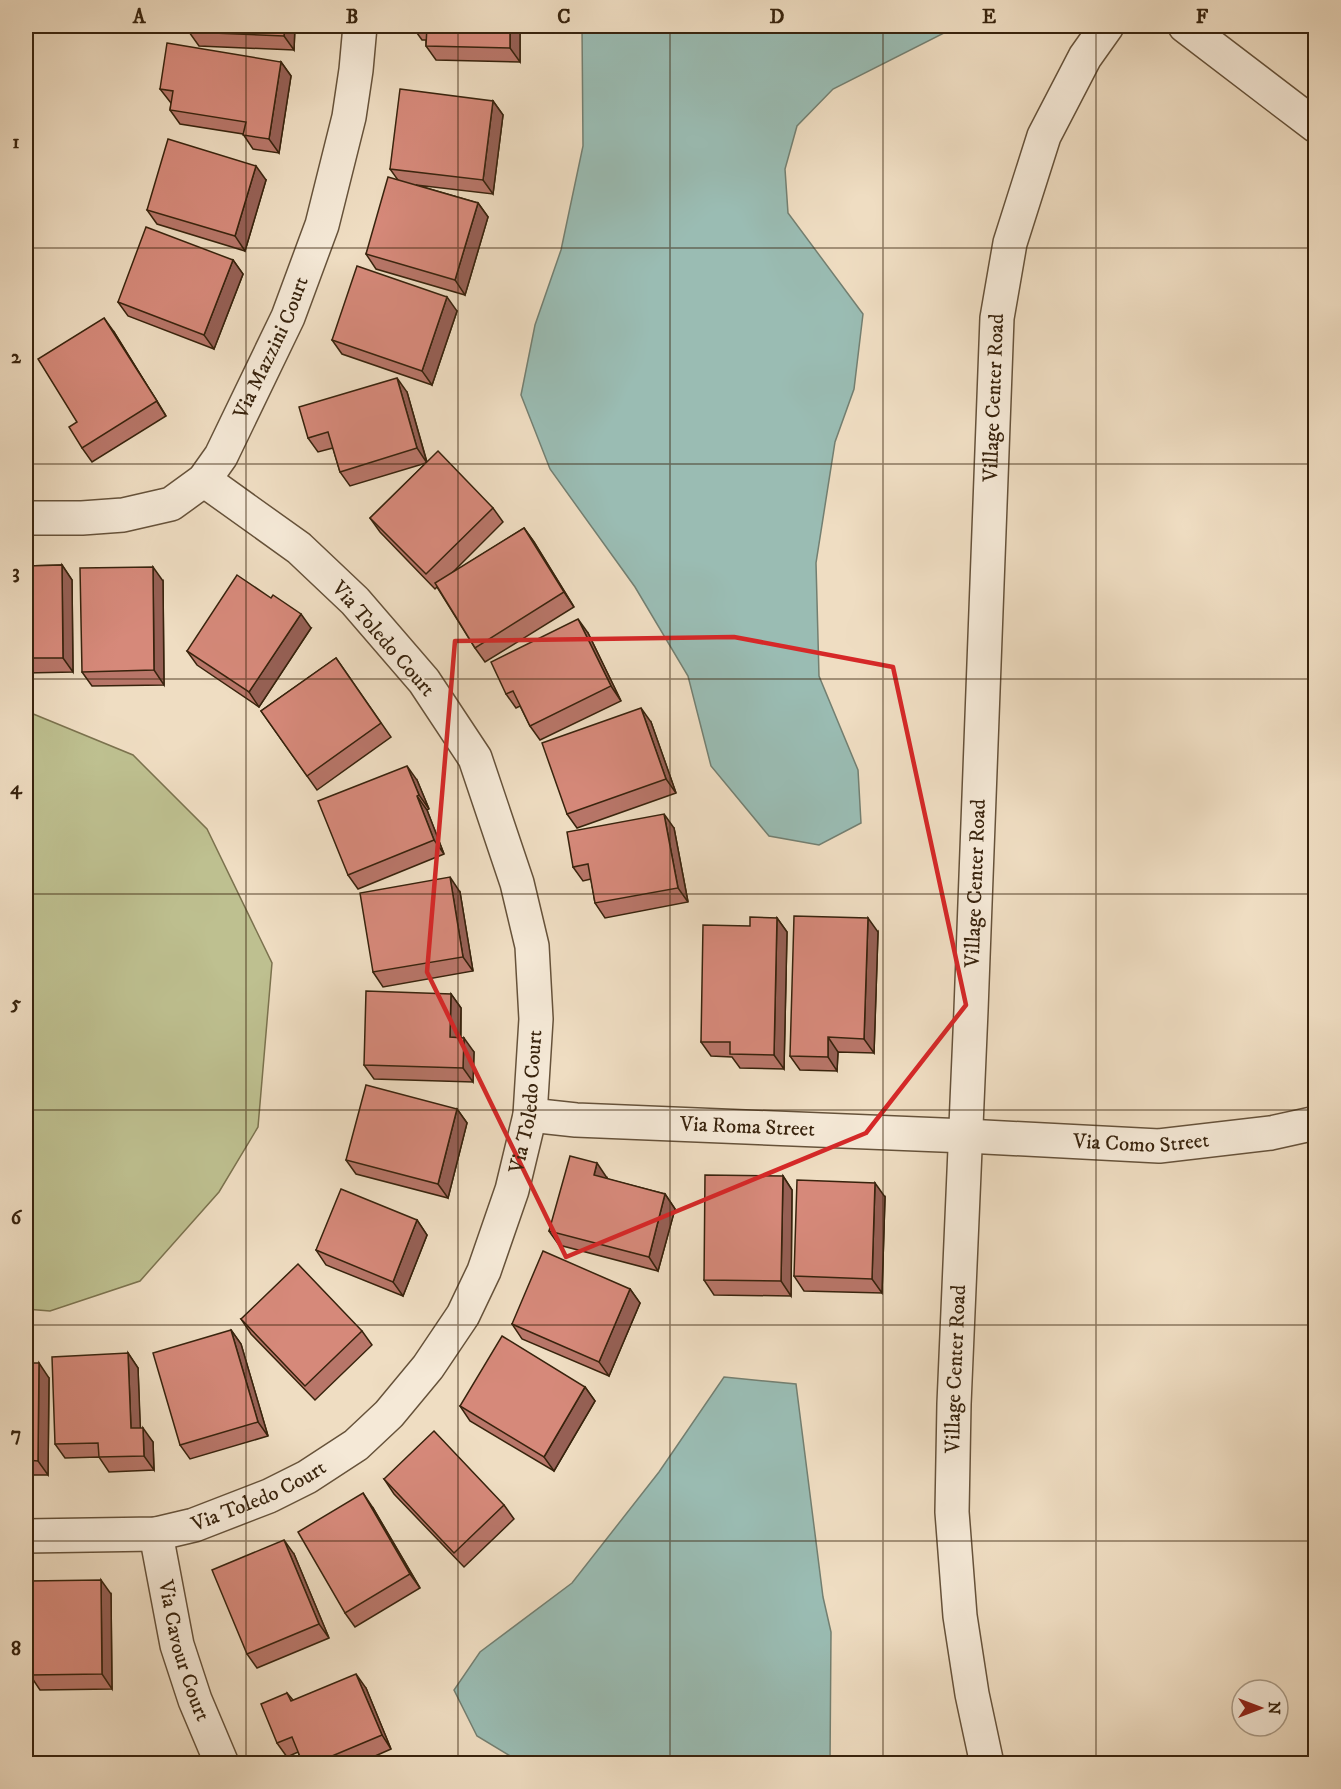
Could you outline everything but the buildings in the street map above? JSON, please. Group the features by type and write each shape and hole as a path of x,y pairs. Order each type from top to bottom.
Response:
{"street":[{"name":"Via Mazzini Court","path":"26,518 82,518 144,511 171,504 204,480 221,456 288,317 322,225 349,117 360,26"},
{"name":"Village Center Road","path":"987,1764 972,1694 960,1616 952,1512 954,1404 997,318 1010,243 1044,136 1085,57 1107,26"},
{"path":"1185,26 1316,126"},
{"name":"Via Toledo Court","path":"26,1536 156,1534 194,1525 269,1496 307,1477 356,1445 389,1414 428,1367 463,1315 483,1271 512,1190 530,1115 536,1019 532,946 517,883 476,758 424,681 355,601 299,548 204,480"},
{"name":"Via Roma Street","path":"530,1115 587,1121 966,1136"},
{"name":"Via Como Street","path":"966,1136 1159,1146 1271,1133 1316,1123"},
{"name":"Via Cavour Court","path":"156,1534 177,1645 195,1700 222,1764"}],"highlighted area":[{"path":"734,637 893,667 966,1005 866,1133 566,1257 427,972 455,641"}],"green space":[{"path":"26,711 133,755 207,829 272,963 258,1127 219,1192 140,1281 50,1311 26,1309"}],"water":[{"path":"582,26 955,26 833,89 797,126 785,169 788,213 863,314 854,389 835,442 816,563 819,676 858,770 861,823 819,845 769,836 711,766 688,676 635,587 550,469 521,395 535,325 561,250 583,146"},
{"path":"724,1377 796,1384 823,1597 831,1632 830,1763 522,1763 477,1736 454,1690 480,1652 572,1583 659,1472"}]}
